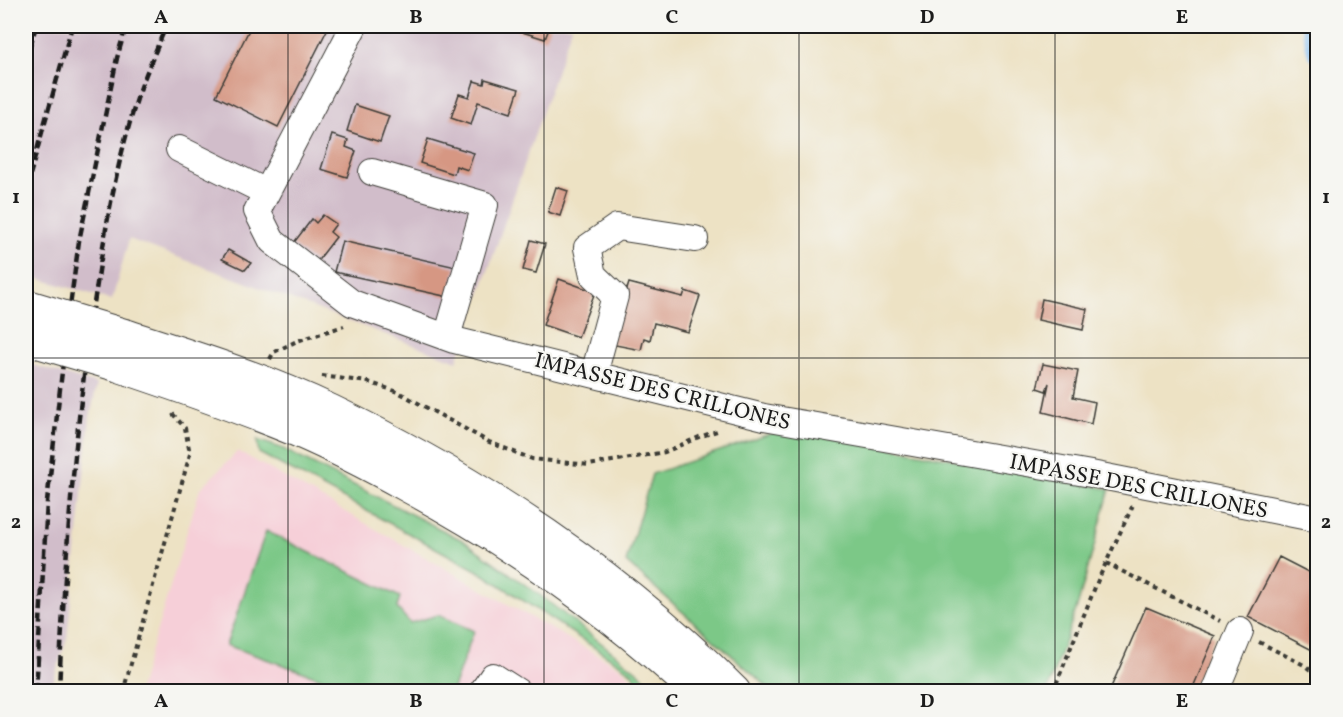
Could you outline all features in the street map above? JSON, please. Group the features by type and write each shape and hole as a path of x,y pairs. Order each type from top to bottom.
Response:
{"main road":[{"path":"26,306 122,350 209,396 299,431 450,508 541,564 599,606 656,652 698,692"},
{"path":"26,338 122,350 224,367 329,411 457,479 566,549 681,641 734,692"}],"street":[{"path":"179,149 262,201 354,26"},
{"path":"372,172 485,205 447,337"},
{"name":"IMPASSE DES CRILLONES","path":"262,201 272,241 352,303 447,337 764,417 1142,484 1317,519"},
{"path":"594,374 615,296 593,275 587,248 617,227 695,239"},
{"path":"1215,692 1240,632"},
{"path":"482,692 493,676 518,692"}],"path":[{"path":"270,359 274,352 297,341 349,324 364,308"},
{"path":"261,356 280,363"},
{"path":"313,373 368,382 398,392 489,442 532,459 578,464 589,465 665,452 699,437 764,417"},
{"path":"123,692 190,454"},
{"path":"1053,692 1098,580 1142,484"},
{"path":"1106,563 1304,665 1317,676"}],"shaded area":[{"path":"26,26 572,26 457,361 129,239 112,300 26,275"},
{"path":"26,363 97,384 90,417 67,638 50,691 26,691"},
{"path":"238,451 624,670 643,691 138,692 200,489"}],"green space":[{"path":"787,428 1110,489 1078,604 1047,691 772,691 626,562 652,474"},
{"path":"257,440 281,448 464,541 541,596 659,691 645,691 630,671 480,572 259,453"},
{"path":"266,531 400,597 397,608 410,623 438,615 474,631 452,691 351,691 335,683 226,645"}],"building":[{"path":"251,26 329,26 278,127 216,96"},
{"path":"503,26 550,26 545,39"},
{"path":"485,79 519,89 511,113 478,102 471,125 451,118 459,94 469,97 474,81 484,84"},
{"path":"355,105 389,116 380,142 347,131"},
{"path":"332,135 348,140 346,147 356,151 347,177 321,169"},
{"path":"428,139 474,153 468,170 456,166 454,174 420,163"},
{"path":"556,187 568,191 560,216 548,212"},
{"path":"323,215 336,224 330,232 336,237 316,263 292,245 312,219 316,223"},
{"path":"531,240 545,244 536,273 523,270"},
{"path":"342,241 456,267 449,297 334,272"},
{"path":"228,250 251,263 245,270 222,259"},
{"path":"559,279 595,292 578,337 543,325"},
{"path":"629,283 683,297 685,291 700,296 688,332 654,323 650,340 644,338 641,350 610,344"},
{"path":"1042,299 1087,309 1083,330 1038,320"},
{"path":"1043,364 1078,371 1073,397 1095,402 1091,424 1043,412 1049,383 1046,391 1037,388"},
{"path":"1279,557 1318,577 1318,653 1248,617"},
{"path":"1146,607 1215,636 1191,692 1109,692"}],"waterway":[{"path":"1312,26 1318,51"}],"railway":[{"path":"26,60 36,26"},
{"path":"26,189 72,26"},
{"path":"36,692 47,502 67,328 79,241 117,58 126,26"},
{"path":"59,692 75,456 100,262 115,181 128,128 166,26"}]}
